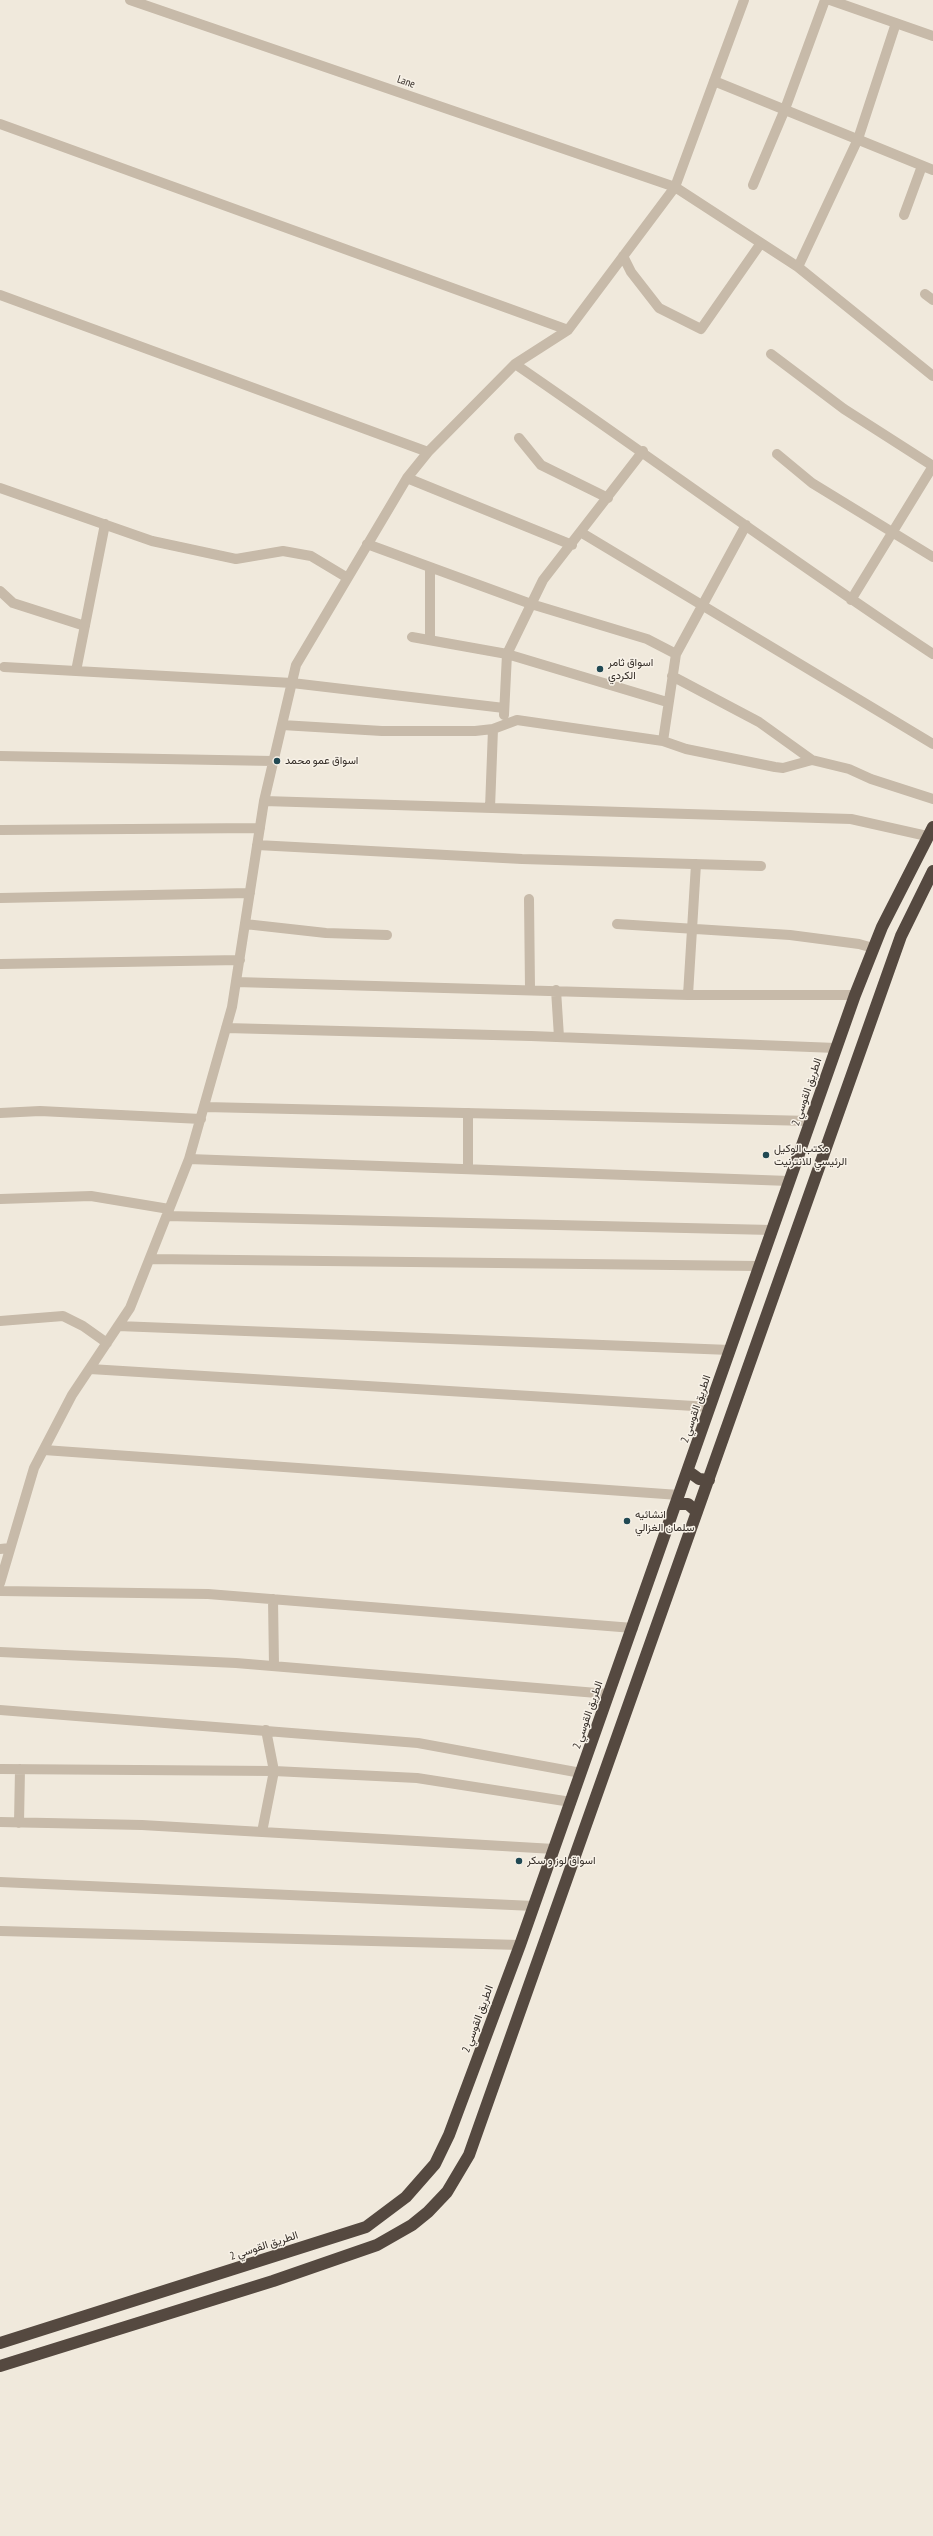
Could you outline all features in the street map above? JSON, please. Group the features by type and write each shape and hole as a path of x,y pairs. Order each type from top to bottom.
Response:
{"highway":[{"name":"الطريق القوسي 2","path":"0,2343 366,2228 406,2197 435,2164 449,2135 520,1945 855,995 874,948 930,832"},
{"path":"0,2366 273,2281 377,2245 412,2225 447,2192 469,2155 901,936 933,871"},
{"path":"688,1471 695,1477 709,1480"},
{"path":"678,1499 688,1504 697,1512"}],"street":[{"name":"Lane","path":"130,0 675,186 798,267 933,376"},
{"path":"0,1583 5,1549 34,1468 72,1395 130,1308 189,1160 226,1028 236,982 264,801 296,665 346,577 407,478 428,452 515,364 568,330 675,186 744,0"},
{"path":"753,185 784,109 825,0"},
{"path":"830,0 933,36"},
{"path":"798,267 858,139 896,23"},
{"path":"714,81 933,170"},
{"path":"0,124 568,330"},
{"path":"904,215 922,166"},
{"path":"623,256 631,272 659,308 701,329 761,243"},
{"path":"0,295 428,452"},
{"path":"771,354 844,409 933,466 851,600"},
{"path":"515,364 643,451 851,600 933,654"},
{"path":"519,438 541,465 608,498"},
{"path":"503,724 507,654 543,580 582,533 643,451"},
{"path":"777,454 812,483 933,558"},
{"path":"407,478 572,545"},
{"path":"0,488 152,541 236,559 283,551 311,556 346,577"},
{"path":"76,671 105,524"},
{"path":"663,741 667,702 676,654 746,525"},
{"path":"582,533 933,744"},
{"path":"367,544 531,604 647,638 676,654"},
{"path":"430,568 430,640"},
{"path":"0,591 13,603 85,626"},
{"path":"412,637 507,654 667,702"},
{"path":"4,667 292,683 504,708"},
{"path":"672,676 759,722 812,760 849,769 871,779 933,799"},
{"path":"282,725 382,731 475,731 493,729 517,720 663,741 686,749 775,767 783,768 812,760"},
{"path":"490,808 493,729"},
{"path":"0,756 273,761"},
{"path":"264,801 851,819 930,832"},
{"path":"0,830 260,828"},
{"path":"257,845 522,859 761,866"},
{"path":"688,995 696,864"},
{"path":"0,898 250,893"},
{"path":"529,899 530,989"},
{"path":"245,924 326,933 388,935"},
{"path":"617,924 692,930 790,935 859,944 874,948"},
{"path":"0,964 240,960"},
{"path":"236,982 530,989 688,995 855,995"},
{"path":"556,990 559,1037"},
{"path":"226,1028 559,1037 836,1048"},
{"path":"204,1107 810,1121"},
{"path":"0,1113 40,1111 201,1119"},
{"path":"468,1113 468,1169"},
{"path":"189,1160 789,1181"},
{"path":"0,1199 91,1196 168,1212 772,1230"},
{"path":"150,1259 760,1266"},
{"path":"0,1321 63,1316 83,1326 107,1343"},
{"path":"118,1326 730,1350"},
{"path":"90,1369 710,1407"},
{"path":"44,1450 678,1499"},
{"path":"0,1591 208,1594 632,1628"},
{"path":"273,1599 274,1666"},
{"path":"0,1652 274,1666 609,1694"},
{"path":"0,1710 418,1743 581,1773"},
{"path":"262,1832 274,1771 266,1730"},
{"path":"0,1769 274,1771 417,1778 571,1802"},
{"path":"19,1822 20,1769"},
{"path":"0,1822 142,1825 554,1849"},
{"path":"0,1882 534,1906"},
{"path":"0,1931 520,1945"}],"place":[{"name":"اسواق ثامر الكردي","path":"600,669"},
{"name":"اسواق عمو محمد","path":"277,761"},
{"name":"مكتب الوكيل الرئيسي للانترنيت","path":"766,1155"},
{"name":"انشائيه سلمان الغزالي","path":"627,1521"},
{"name":"اسواق لوز و سكر","path":"519,1861"}]}
